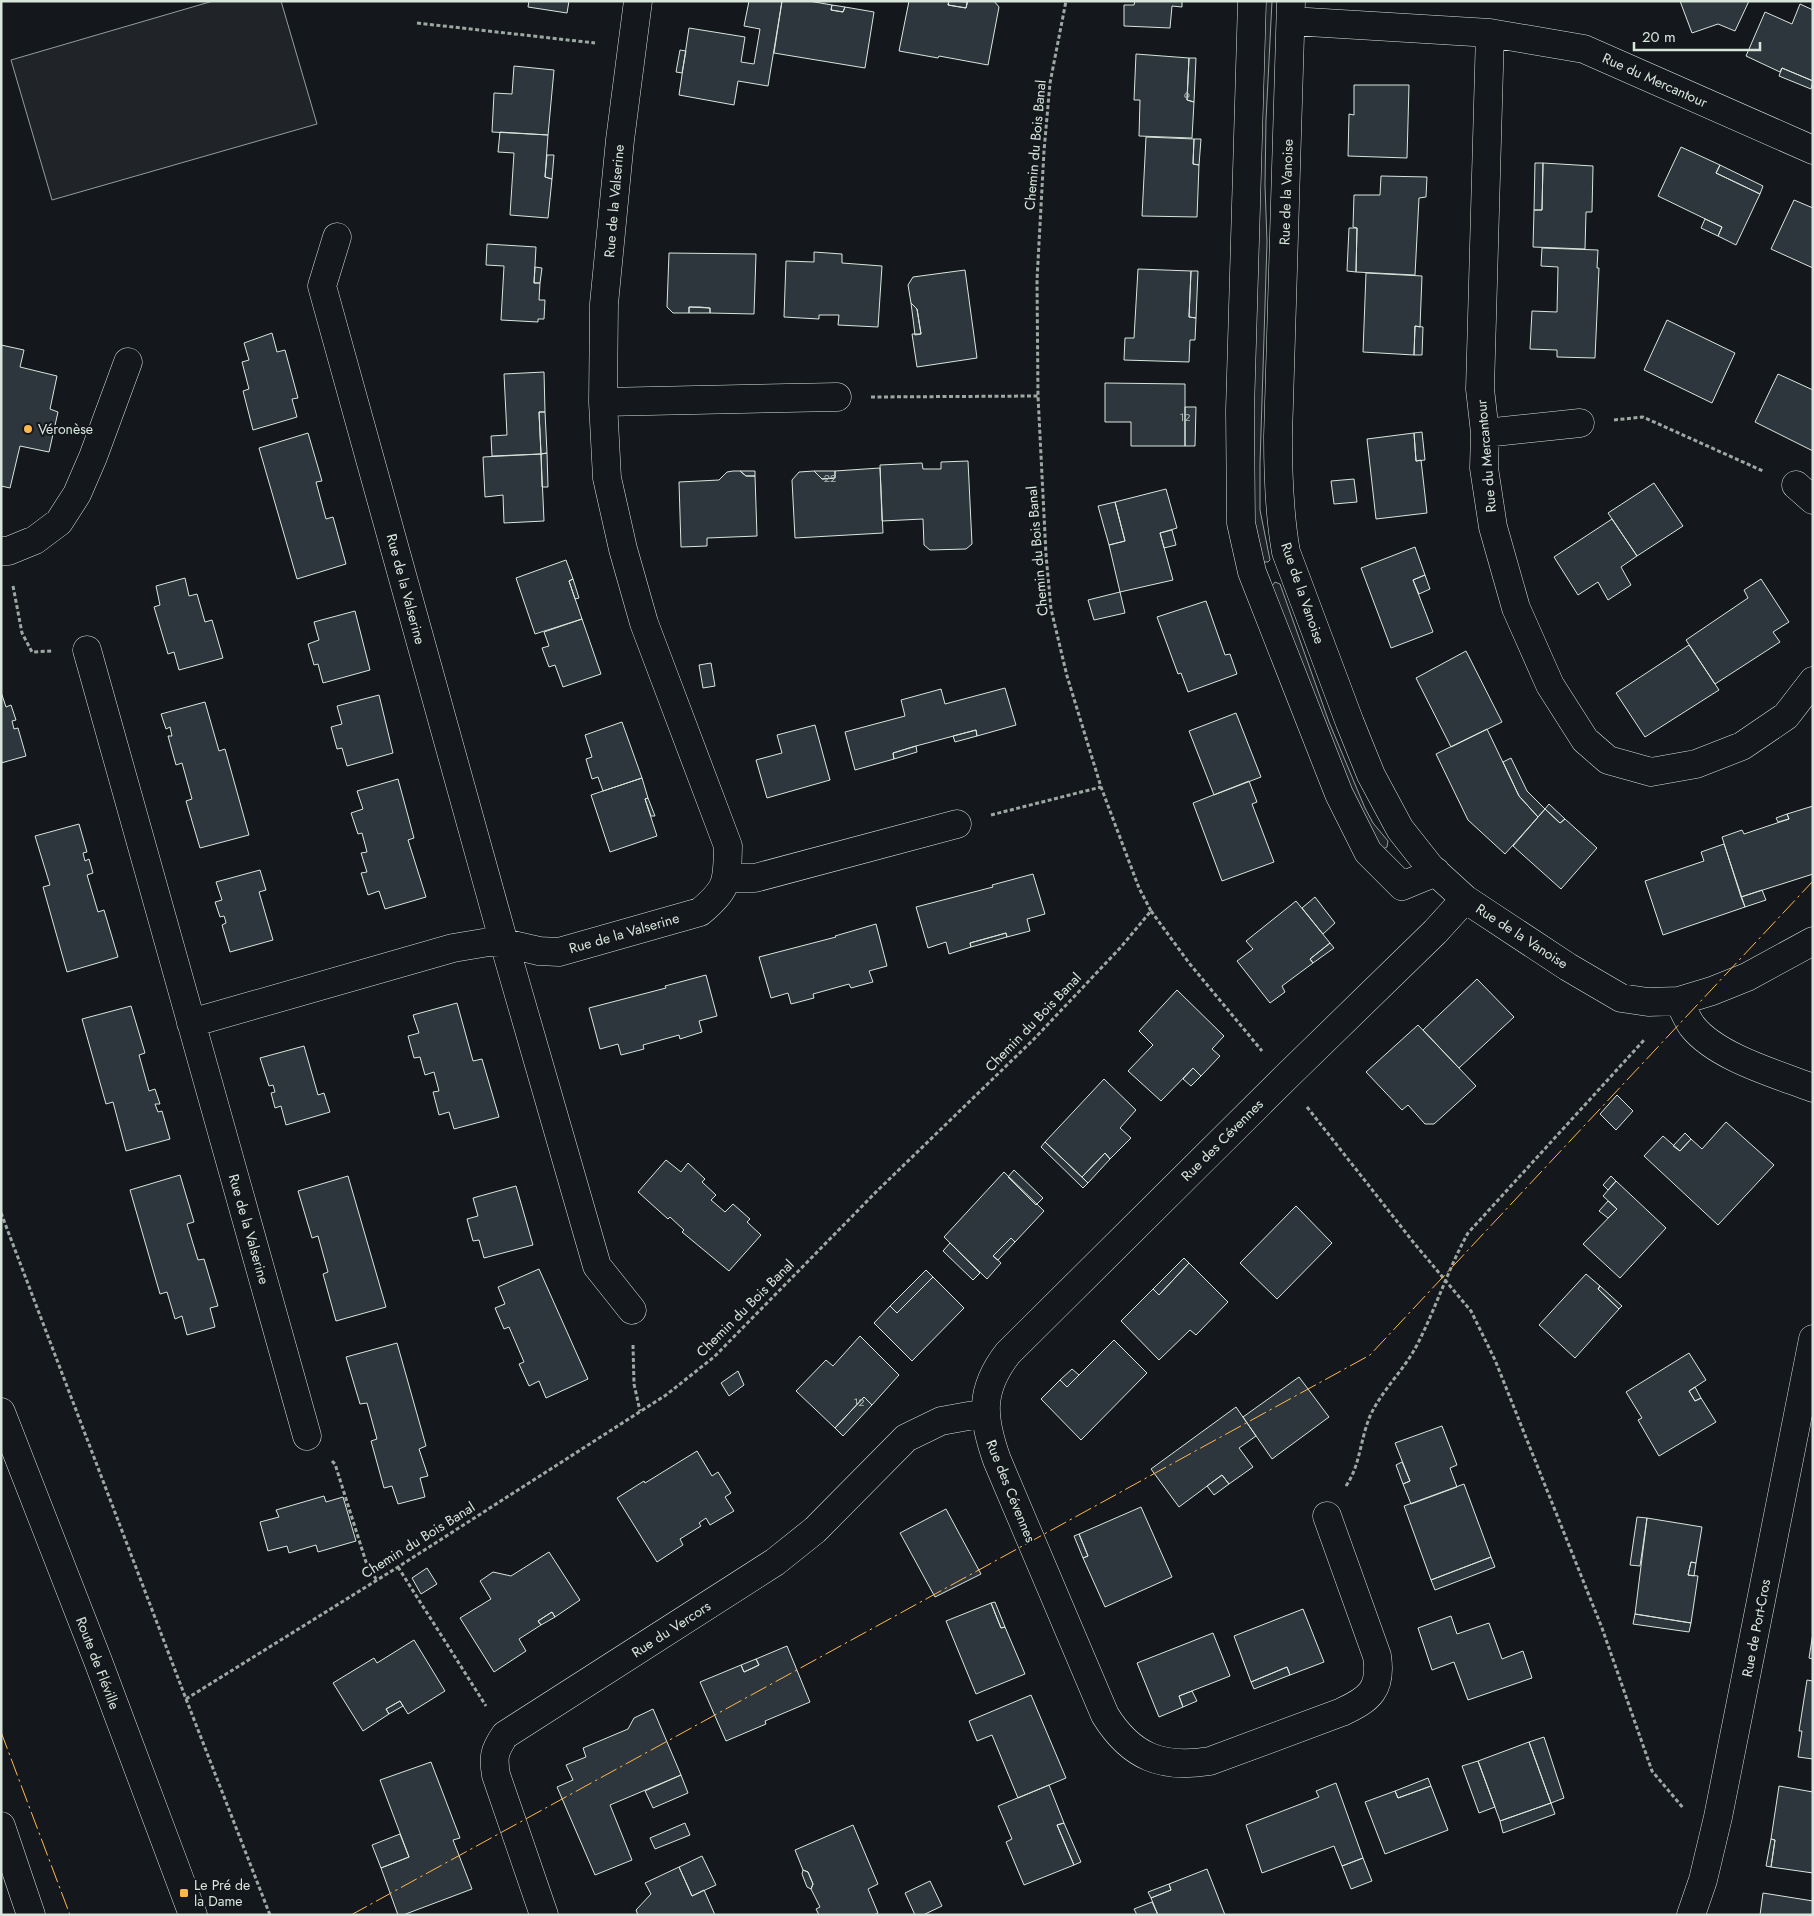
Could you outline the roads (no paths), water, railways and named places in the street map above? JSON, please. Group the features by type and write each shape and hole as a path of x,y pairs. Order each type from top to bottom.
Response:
{"street":[{"name":"Rue de la Valserine","path":"191,1023 453,948 488,942 504,943 538,952 559,952 700,912 717,898 727,878 728,846 644,623 623,549 606,478 603,402 604,304 620,140 638,1"},
{"path":"1252,1 1240,410 1241,523 1252,572 1282,650 1339,794 1368,852 1402,886 1436,872"},
{"name":"Rue de la Vanoise","path":"1291,11 1278,437 1278,494 1281,526 1286,552 1350,723 1372,775 1400,829 1436,872 1465,899 1568,967 1621,998 1648,1002 1679,1001 1747,977 1813,941"},
{"name":"Rue du Mercantour","path":"1291,11 1490,33 1584,49 1813,150"},
{"name":"Rue du Mercantour","path":"1490,33 1480,389 1484,433 1484,468 1493,527 1516,608 1550,685 1585,740 1608,760 1651,772 1696,764 1742,746 1786,716 1813,681"},
{"name":"Rue de la Valserine","path":"337,237 322,286 504,943 597,1266 632,1310"},
{"path":"5,551 34,540 59,522 77,494 93,457 128,362"},
{"path":"603,402 837,398"},
{"path":"1484,433 1580,423"},
{"name":"Rue de la Valserine","path":"87,650 307,1436"},
{"path":"727,878 755,878 958,824"},
{"name":"Rue des Cévennes","path":"1327,1516 1377,1656 1380,1672 1375,1690 1361,1704 1210,1761 1189,1764 1166,1763 1143,1754 1125,1740 1114,1729 1105,1715 997,1460 988,1434 985,1413 989,1386 996,1368 1008,1353 1284,1078 1435,932 1465,899"},
{"path":"1679,1001 1692,1026 1714,1046 1745,1062 1813,1088"},
{"name":"Rue de Port-Cros","path":"1691,1915 1704,1880 1718,1817 1813,1339"},
{"name":"Route de Fléville","path":"1,1412 98,1661 193,1915"},
{"name":"Rue du Vercors","path":"544,1915 496,1775 493,1759 498,1746 505,1736 775,1562 815,1530 906,1438 940,1421 985,1413"},
{"path":"1,1826 31,1915"}],"place":[{"name":"Véronèse","path":"28,429"},
{"name":"Le Pré de la Dame","path":"184,1893"}]}
